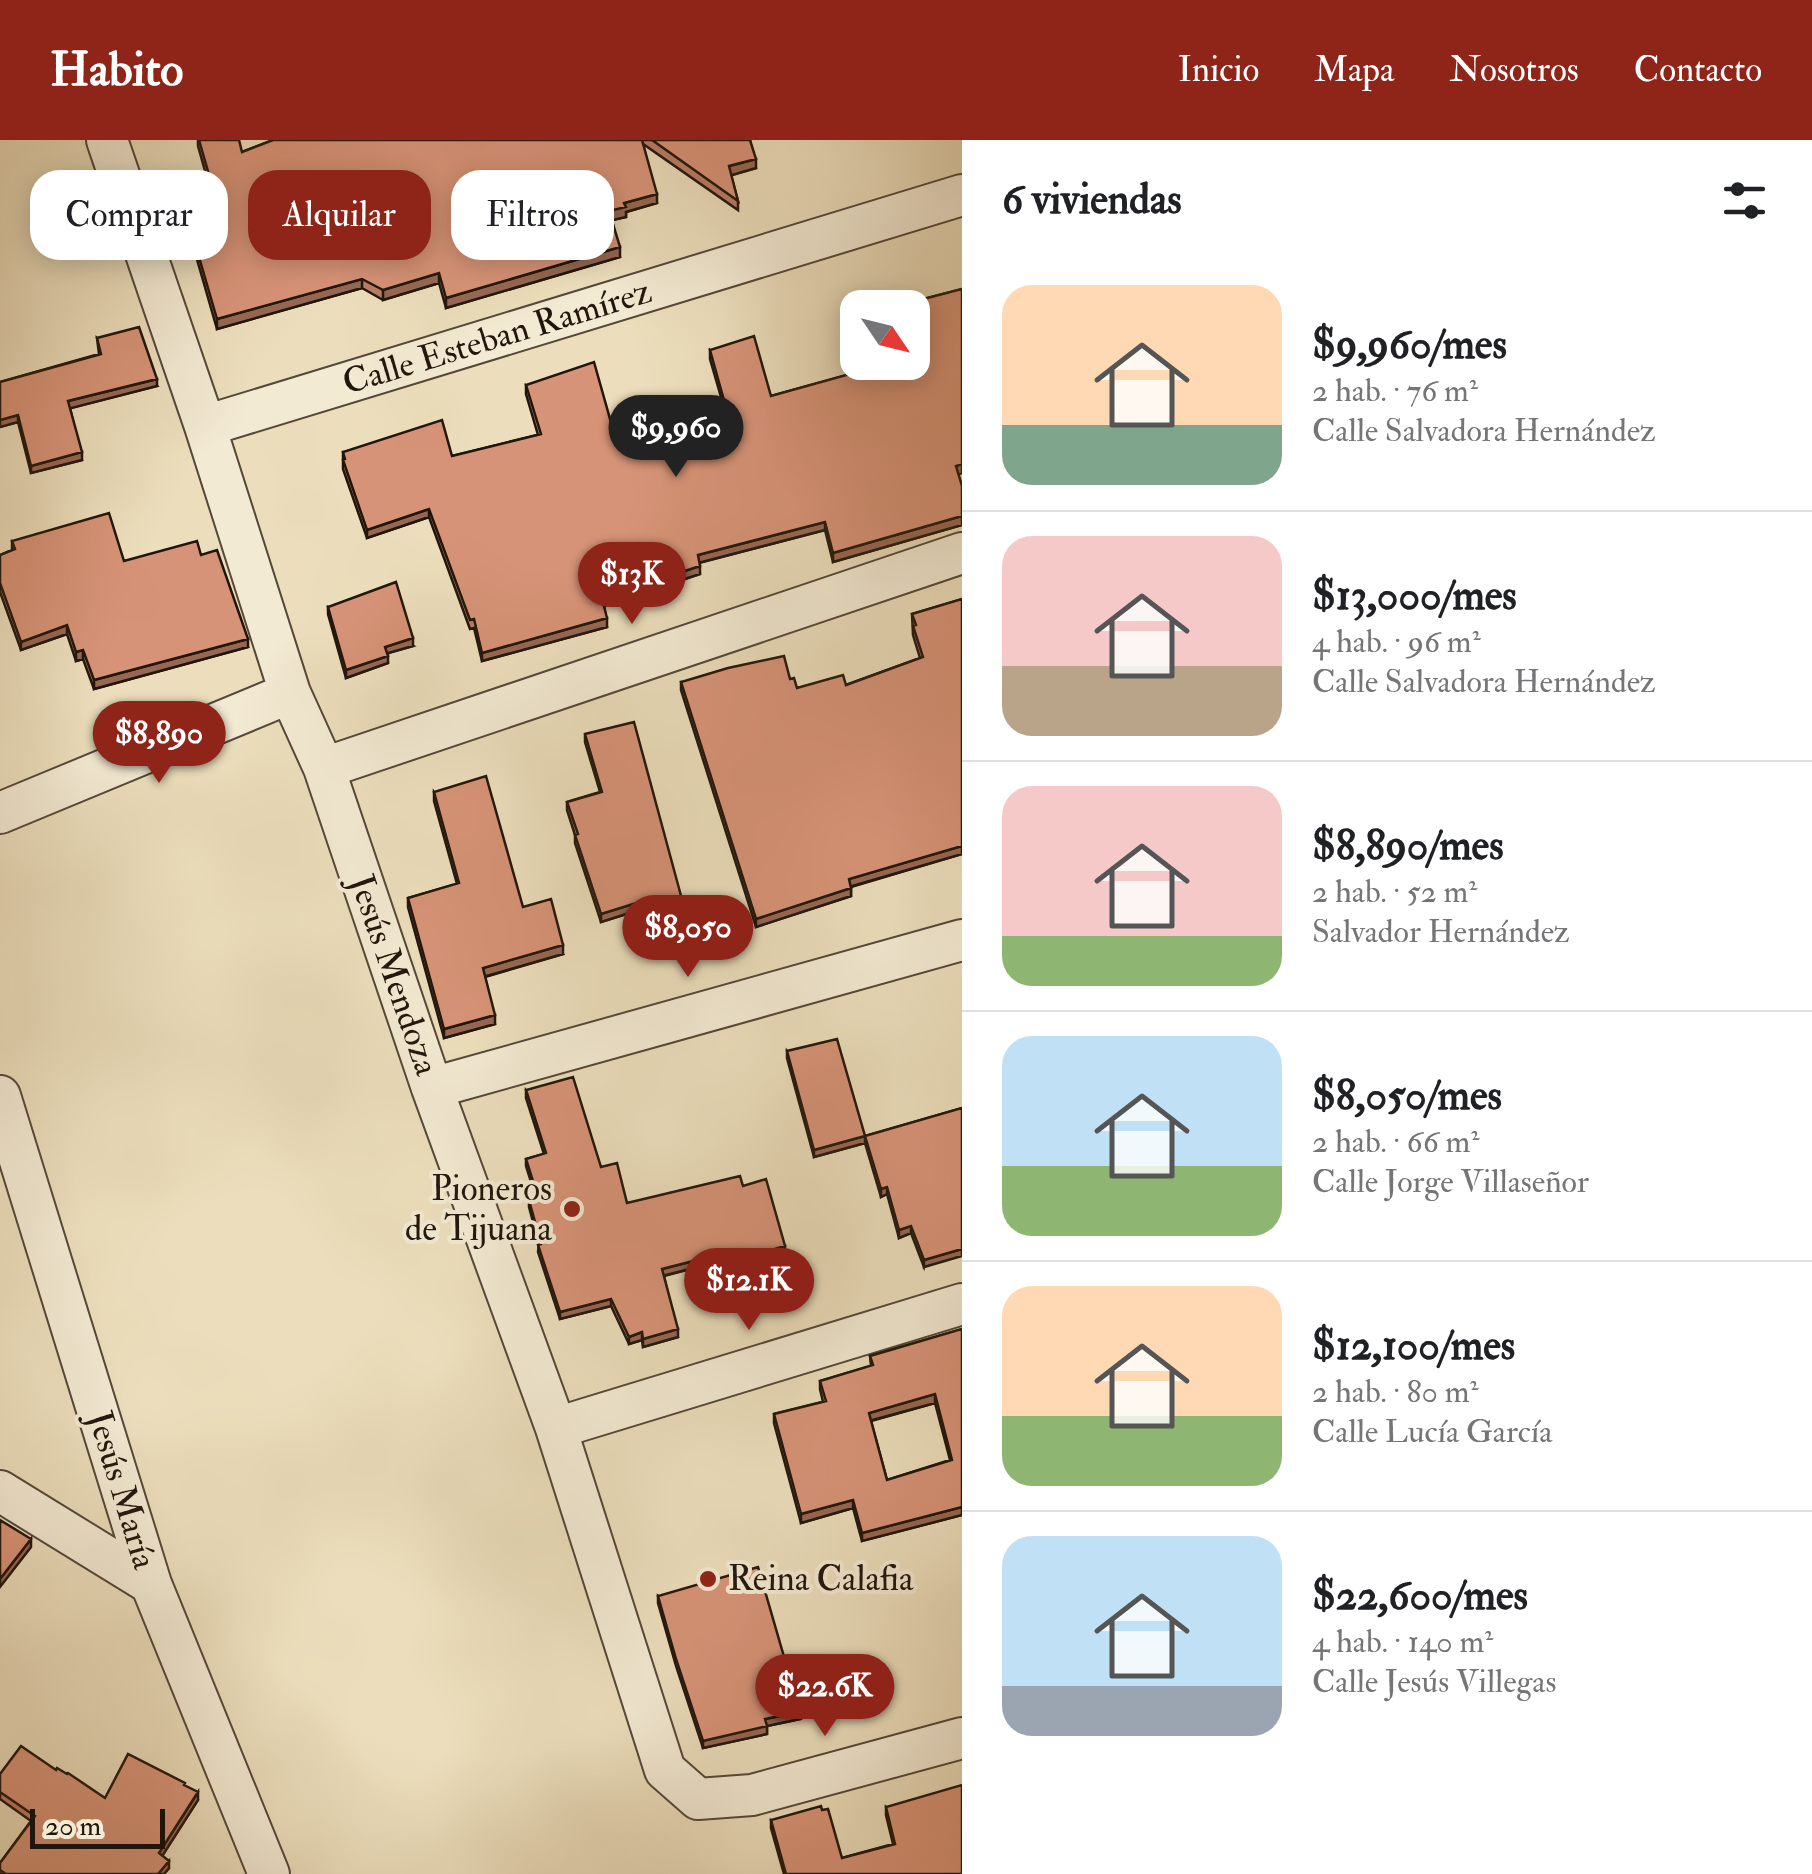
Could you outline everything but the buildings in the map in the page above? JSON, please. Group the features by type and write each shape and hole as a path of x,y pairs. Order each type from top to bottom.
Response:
{"street":[{"name":"Jesús Mendoza","path":"106,140 205,426 290,693 324,768 432,1088 556,1428 665,1770 698,1799 752,1795 962,1738"},
{"name":"Calle Esteban Ramírez","path":"205,426 962,195"},
{"path":"324,768 962,553"},
{"path":"0,813 290,693"},
{"path":"432,1088 962,940"},
{"name":"Jesús María","path":"0,1096 151,1584 270,1874"},
{"path":"556,1428 962,1304"},
{"path":"0,1491 151,1584"}],"place":[{"name":"Pioneros de Tijuana","path":"572,1209"},
{"name":"Reina Calafia","path":"708,1579"}]}
